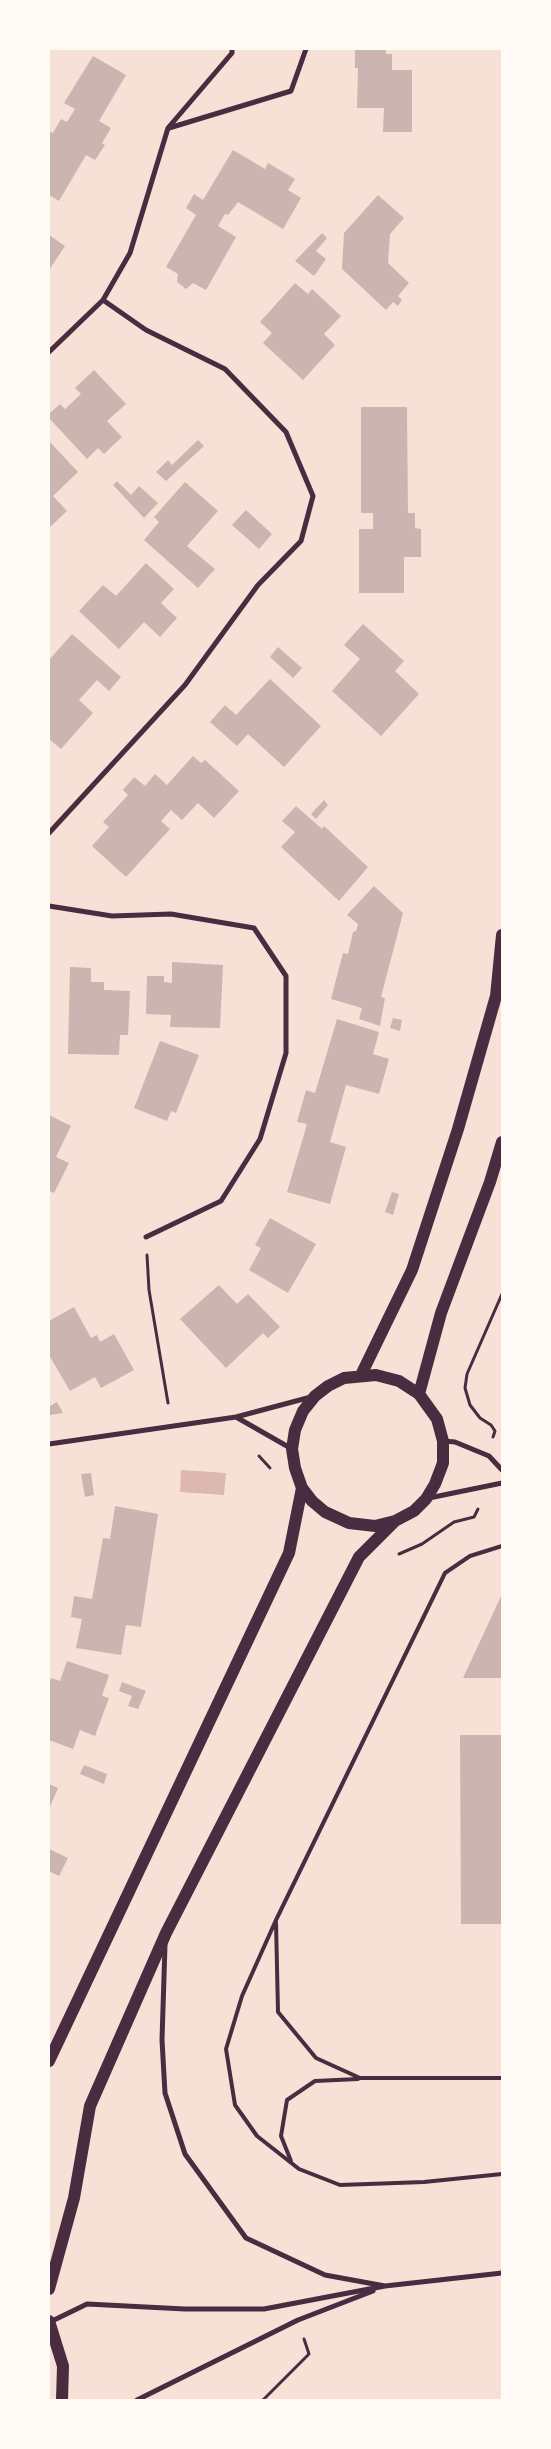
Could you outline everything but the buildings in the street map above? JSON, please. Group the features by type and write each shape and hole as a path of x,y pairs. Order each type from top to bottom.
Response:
{"main road":[{"path":"361,1374 412,1270 458,1129 496,996 502,935"},
{"path":"419,1394 441,1313 490,1182 502,1142"},
{"path":"361,1374 399,1381 419,1394 437,1419 443,1441 443,1463 435,1484 426,1499 414,1511 395,1521 375,1526 349,1523 324,1512 302,1488 295,1468 292,1449 295,1430 303,1411 315,1396 328,1386 344,1378 361,1374"},
{"path":"49,2061 289,1553 302,1488"},
{"path":"49,2289 74,2198 90,2106 166,1933 359,1557 395,1521"},
{"path":"49,2322 63,2366 62,2400"}],"street":[{"path":"49,352 103,300 130,253 168,128 232,54 232,49"},
{"path":"168,128 291,91 306,49"},
{"path":"49,833 185,685 258,585 300,541 313,496 286,432 225,369 146,330 103,300"},
{"path":"49,906 112,916 171,914 254,928 286,976 286,1053 260,1140 221,1200 146,1237"},
{"path":"49,1444 236,1417 315,1396"},
{"path":"236,1417 292,1449"},
{"path":"443,1441 455,1442 489,1456 502,1470"},
{"path":"426,1499 502,1483"},
{"path":"166,1933 162,2040 165,2094 184,2154 246,2238 324,2274 385,2286"},
{"path":"49,2322 87,2304 185,2309 264,2309 385,2286 502,2272"},
{"path":"137,2400 298,2320 385,2286"}],"lane":[{"path":"502,1546 470,1556 445,1573 276,1920 242,1996 226,2049 235,2105 257,2136 300,2169 340,2186 424,2182 502,2174"},
{"path":"276,1920 278,2012 316,2058 360,2078"},
{"path":"292,2163 281,2136 287,2100 315,2081 360,2078 502,2078"}],"path":[{"path":"146,1237 149,1290 168,1403"},
{"path":"495,1431 491,1425 480,1418 470,1405 465,1388 466,1374 502,1294"},
{"path":"256,1454 264,1460 273,1472"},
{"path":"396,1555 422,1544 454,1522 474,1517 480,1505"},
{"path":"263,2400 309,2354 298,2320"}],"shaded area":[{"path":"181,1470 226,1473 224,1495 180,1492"}]}
